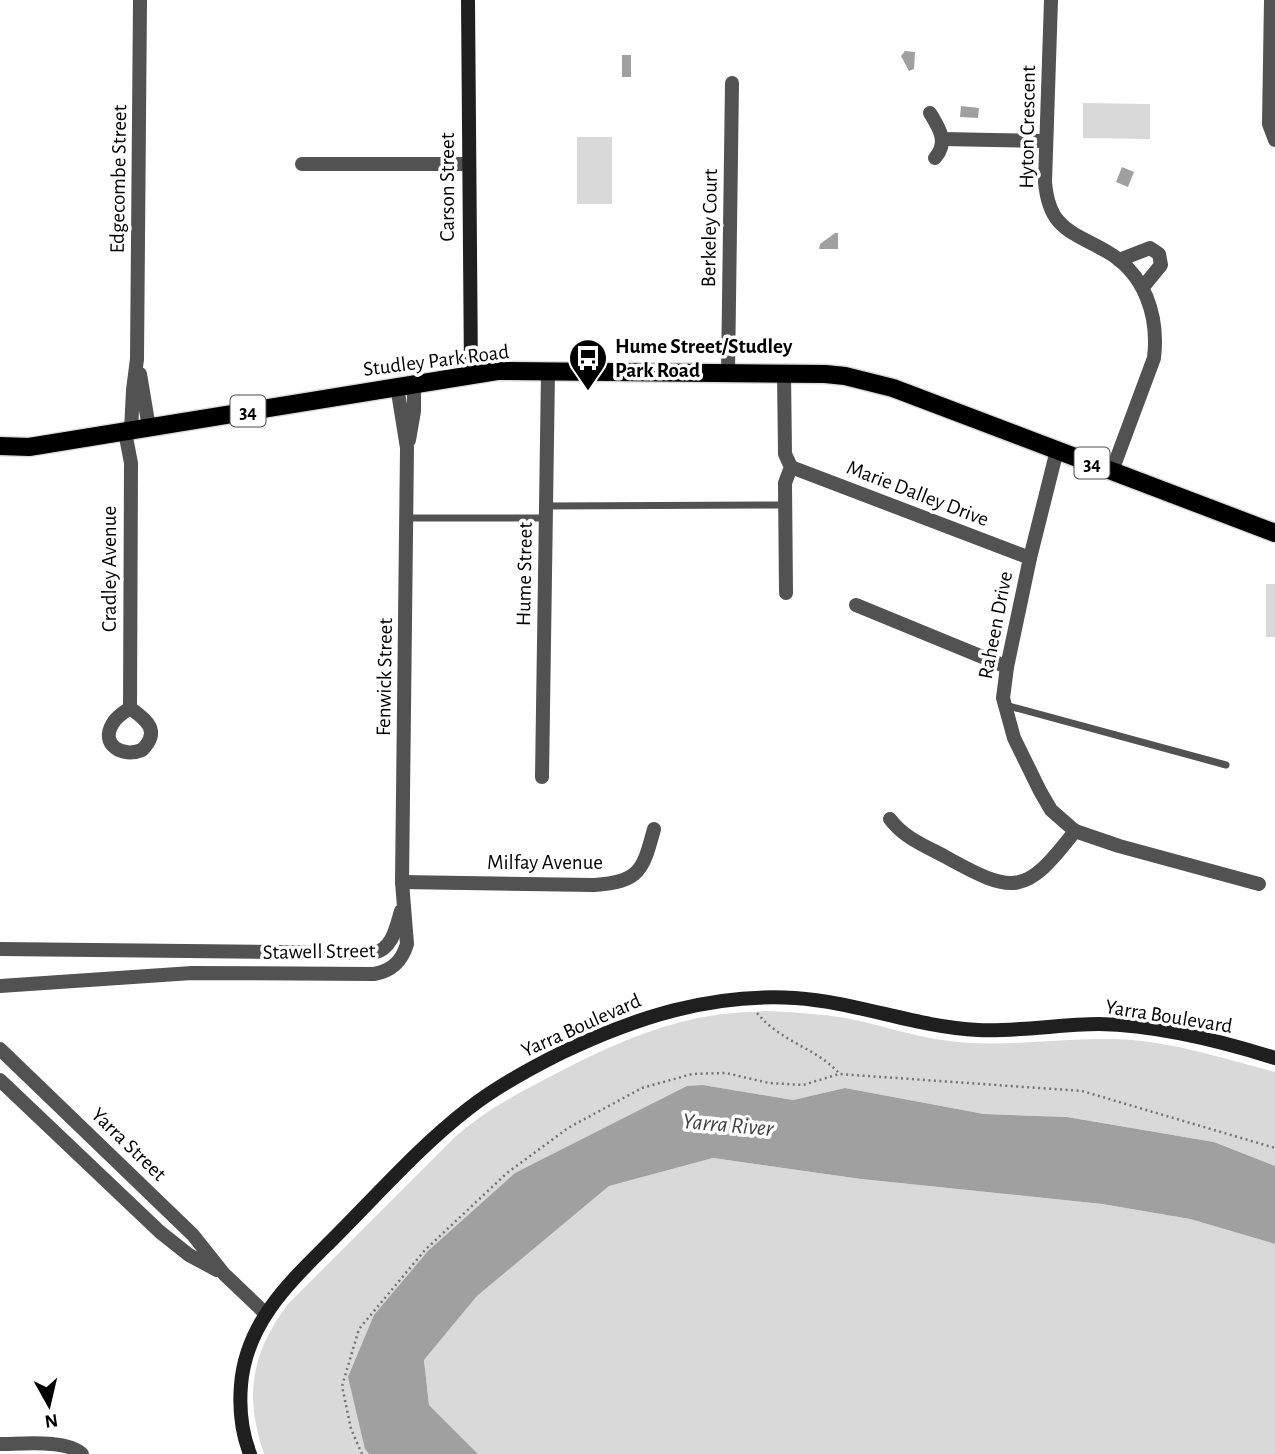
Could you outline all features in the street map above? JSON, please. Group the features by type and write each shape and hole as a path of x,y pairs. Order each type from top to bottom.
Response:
{"main road":[{"name":"Carson Street","path":"468,0 471,374"},
{"name":"Studley Park Road","path":"0,446 29,447 471,374 825,374 870,382 1275,533"},
{"name":"Yarra Boulevard","path":"250,1454 240,1415 243,1367 255,1331 265,1313 306,1266 425,1147 468,1109 513,1079 610,1030 671,1010 745,998 795,998 843,1004 959,1028 993,1030 1099,1024 1139,1028 1275,1058"}],"street":[{"name":"Edgecombe Street","path":"128,431 137,359 141,0"},
{"name":"Hyton Crescent","path":"1051,0 1046,194 1055,216 1064,228 1119,260 1133,273 1143,288 1153,316 1156,345 1154,358 1112,471"},
{"path":"1270,0 1269,124 1275,139"},
{"name":"Berkeley Court","path":"728,373 732,83"},
{"path":"930,113 940,130 943,147 935,158"},
{"path":"942,139 1046,141"},
{"path":"302,164 468,164"},
{"path":"1119,260 1150,248 1159,254 1161,265 1143,288"},
{"name":"Edgecombe Street","path":"137,359 149,428"},
{"name":"Hume Street","path":"542,777 548,372"},
{"path":"784,373 785,454 791,467 785,483 786,593"},
{"name":"Fenwick Street","path":"403,906 407,448 414,411 405,385"},
{"name":"Cradley Avenue","path":"128,431 131,463 130,708"},
{"name":"Raheen Drive","path":"1057,450 1030,558 1003,688 1004,705 1014,738 1051,810 1075,831 1132,850 1259,884"},
{"name":"Marie Dalley Drive","path":"791,467 1030,558"},
{"path":"856,605 1007,667"},
{"path":"890,819 905,835 975,874 1000,883 1015,883 1040,873 1075,831"},
{"name":"Milfay Avenue","path":"402,882 594,885 621,882 630,879 643,866 654,829"},
{"name":"Stawell Street","path":"0,949 374,953 387,947 403,906"},
{"name":"Stawell Street","path":"0,986 163,974 384,972 398,962 407,944 403,906"},
{"name":"Yarra Street","path":"0,1049 193,1235 224,1274 265,1313"},
{"name":"Yarra Street","path":"0,1080 160,1232 189,1255 224,1274"},
{"path":"0,1444 60,1445 80,1452"}],"lane":[{"path":"407,518 785,505"},
{"path":"1004,705 1226,765"}],"path":[{"path":"757,1013 769,1029 829,1063 839,1074"},
{"path":"362,1454 351,1429 342,1386 359,1329 425,1250 507,1173 568,1128 642,1087 692,1074 726,1073 769,1083 803,1085 839,1074 1082,1091 1275,1148"}],"shaded area":[{"path":"1083,103 1150,104 1150,139 1083,138"},
{"path":"577,137 612,137 612,204 577,204"},
{"path":"1266,584 1275,584 1275,637 1266,637"},
{"path":"767,1011 846,1018 924,1037 970,1043 1109,1039 1151,1042 1193,1050 1275,1072 1275,1166 1214,1142 1067,1117 984,1114 845,1088 793,1100 703,1085 515,1173 365,1449 369,1454 264,1454 254,1413 253,1394 259,1358 276,1322 288,1304 455,1137 492,1109 518,1094 627,1040 698,1018"},
{"path":"713,1158 861,1179 1102,1204 1190,1219 1275,1244 1275,1454 478,1454 429,1405 424,1360 477,1296 609,1186"}],"water":[{"path":"905,51 915,52 914,69 909,71 901,56"},
{"path":"622,55 631,55 631,77 622,77"},
{"path":"961,106 979,108 978,118 960,117"},
{"path":"1122,167 1134,172 1128,187 1116,182"},
{"path":"838,233 838,249 819,249 820,244"},
{"name":"Yarra River","path":"703,1085 793,1100 845,1088 984,1114 1067,1117 1214,1142 1275,1166 1275,1244 1190,1219 1102,1204 861,1179 713,1158 609,1186 477,1296 424,1360 429,1405 478,1454 369,1454 365,1449 348,1377 374,1315 428,1251 515,1173 687,1086"}],"place":[{"name":"Hume Street/Studley Park Road","path":"588,392"}]}
